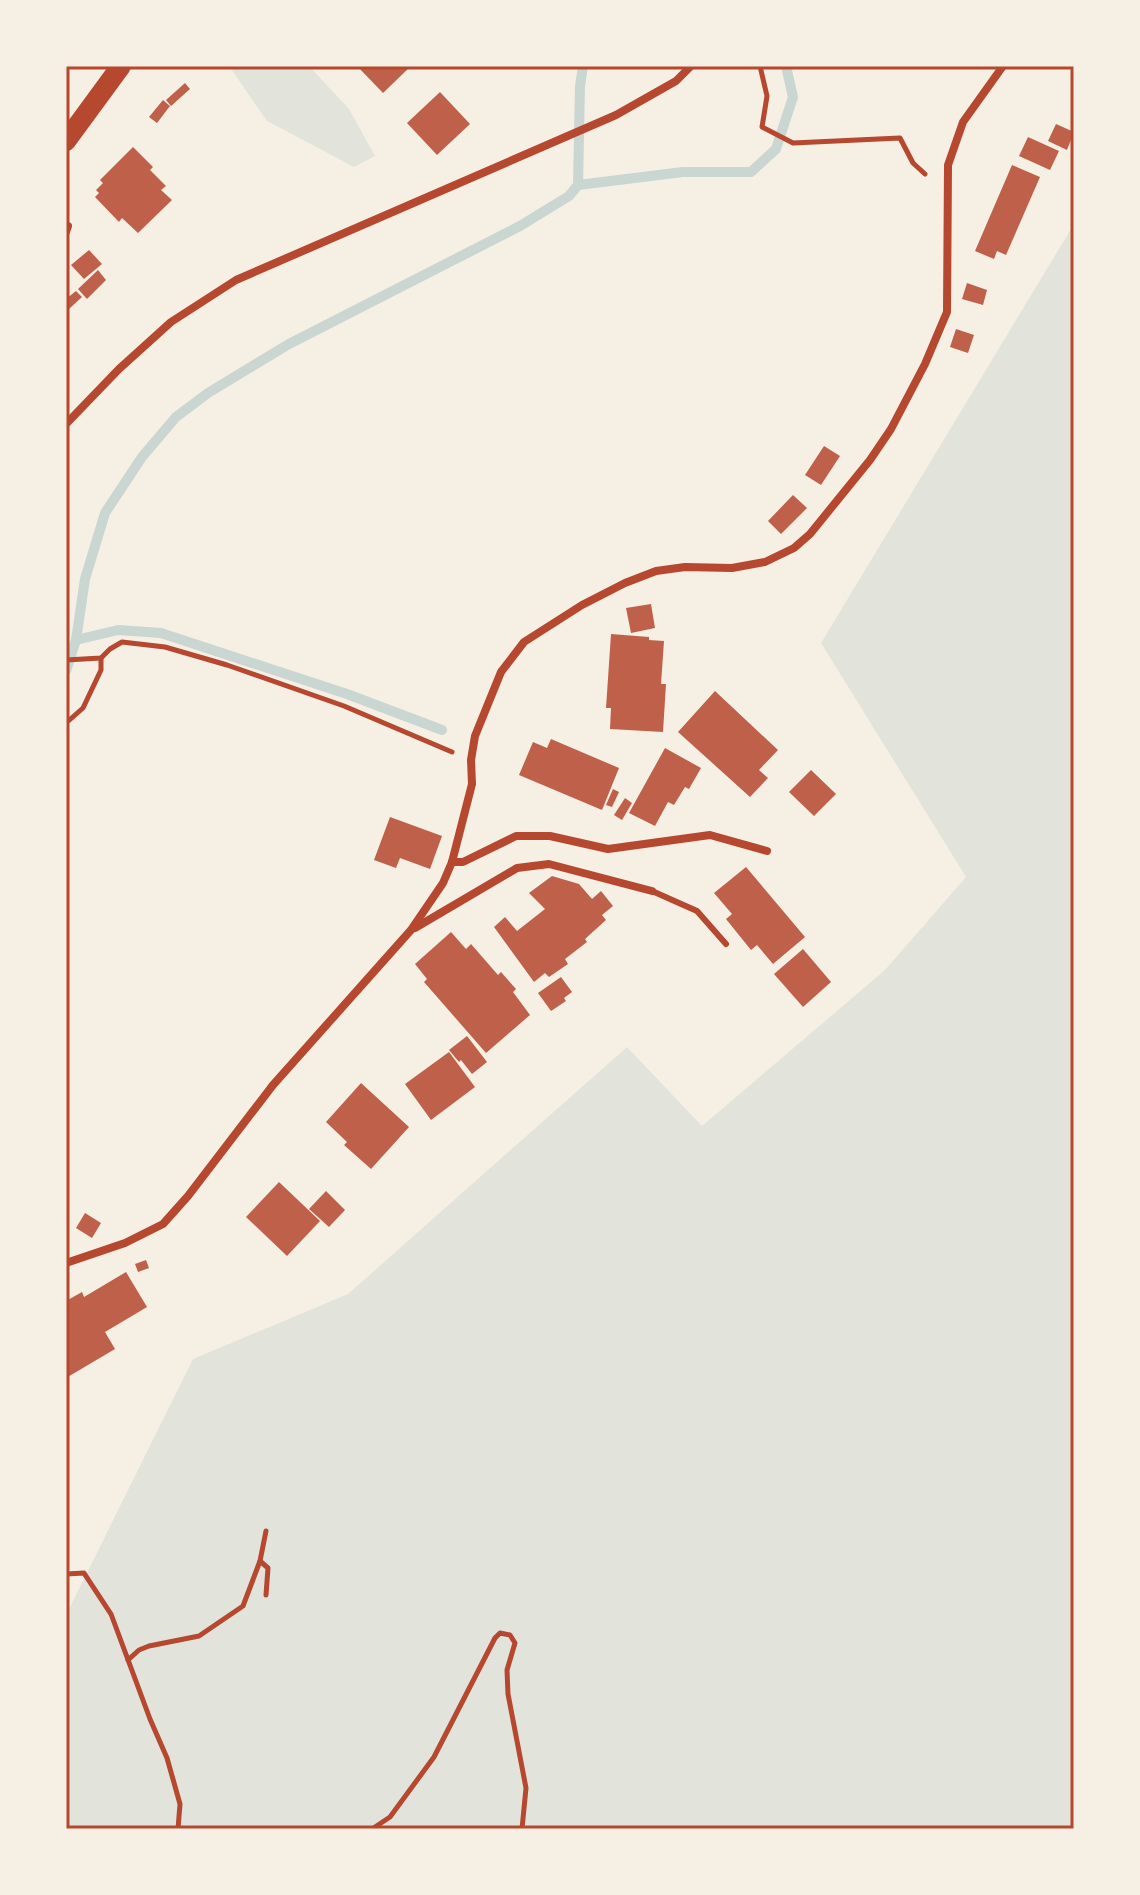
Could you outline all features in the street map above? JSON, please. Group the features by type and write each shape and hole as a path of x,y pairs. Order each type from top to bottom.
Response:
{"main road":[{"path":"66,141 121,66"}],"street":[{"path":"66,424 119,369 171,322 236,280 616,115 676,81 691,66"},
{"path":"66,1263 125,1243 163,1224 273,1085 411,930 443,883 452,862 472,784 471,760 475,736 501,672 524,642 582,605 656,571 685,567 732,568 765,562 794,548 810,534 870,460 891,429 925,364 947,312 948,165 963,122 1003,66"},
{"path":"452,862 463,862 516,836 550,836 608,849 710,835 767,851"},
{"path":"411,930 517,868 549,864 652,891"}],"lane":[{"path":"652,891 697,911 726,944"}],"path":[{"path":"760,66 767,96 762,127 793,143 900,138 913,163 948,192"},
{"path":"66,660 101,658 122,642 178,650 344,706 471,760"},
{"path":"66,723 83,708 101,670 101,658"},
{"path":"128,1660 149,1646 199,1636 243,1606 260,1561 266,1531"},
{"path":"260,1561 268,1568 266,1595"},
{"path":"66,1574 84,1573 111,1614 167,1758 180,1804 178,1829"},
{"path":"372,1829 390,1817 434,1757 500,1633 510,1635 515,1643 507,1670 508,1694 526,1788 522,1829"}],"shaded area":[{"path":"229,66 309,66 349,109 375,156 354,167 267,121"},
{"path":"1074,224 1074,1829 66,1829 66,1615 193,1359 348,1294 627,1047 702,1126 885,970 966,877 821,643"}],"building":[{"path":"357,66 411,66 383,93"},
{"path":"185,83 190,89 171,106 166,100"},
{"path":"440,92 470,124 437,155 407,123"},
{"path":"163,100 170,106 157,123 149,117"},
{"path":"1056,124 1074,132 1067,150 1048,141"},
{"path":"1028,137 1059,151 1050,170 1019,156"},
{"path":"133,147 153,167 150,170 166,186 161,190 172,200 138,233 122,218 119,222 95,197 99,193 96,190 103,183 100,180"},
{"path":"1012,165 1040,177 1006,255 997,251 994,259 975,251"},
{"path":"89,250 102,264 84,279 71,265"},
{"path":"98,270 106,280 87,299 78,289"},
{"path":"967,283 987,290 983,305 962,299"},
{"path":"76,291 82,297 69,309 66,299"},
{"path":"956,329 974,335 968,353 950,347"},
{"path":"824,446 840,456 821,485 805,475"},
{"path":"793,495 807,508 781,534 768,521"},
{"path":"651,604 655,628 631,633 626,608"},
{"path":"611,634 664,641 661,684 666,684 663,732 610,729 611,708 606,708"},
{"path":"715,691 778,750 759,770 768,778 750,797 678,732"},
{"path":"551,739 619,768 602,810 519,775 533,742 547,748"},
{"path":"665,748 701,768 689,789 685,787 674,805 668,802 655,826 629,813"},
{"path":"811,770 836,794 814,816 789,792"},
{"path":"613,789 619,792 612,807 606,805"},
{"path":"625,798 632,803 622,820 614,815"},
{"path":"390,817 442,836 430,869 400,858 396,868 374,860"},
{"path":"746,867 805,937 773,964 757,945 751,950 726,919 732,914 714,893"},
{"path":"552,876 579,884 592,899 601,891 613,906 602,915 606,920 585,939 587,942 565,959 568,964 549,977 545,973 534,982 494,927 505,917 517,931 545,909 529,893"},
{"path":"451,932 466,949 471,944 498,975 501,972 516,989 513,992 530,1015 486,1053 424,982 427,979 415,964"},
{"path":"803,949 831,982 803,1007 774,974"},
{"path":"561,977 572,992 564,998 566,1001 551,1011 538,993"},
{"path":"467,1036 487,1062 472,1074 449,1050"},
{"path":"449,1052 475,1087 431,1120 405,1084"},
{"path":"361,1083 409,1127 371,1169 344,1145 347,1142 326,1122"},
{"path":"279,1182 320,1221 287,1256 246,1217"},
{"path":"326,1191 345,1210 329,1227 309,1209"},
{"path":"85,1213 101,1223 92,1238 76,1228"},
{"path":"146,1260 149,1268 138,1272 135,1264"},
{"path":"126,1272 147,1307 105,1332 115,1349 66,1378 66,1301 82,1292 84,1297"}],"waterway":[{"path":"66,671 76,640 85,579 105,513 142,457 176,417 208,393 289,344 520,226 569,196 578,185 583,66"},
{"path":"578,185 683,172 751,172 776,149 793,97 786,66"},
{"path":"76,640 118,630 161,633 347,694 442,730"}]}
